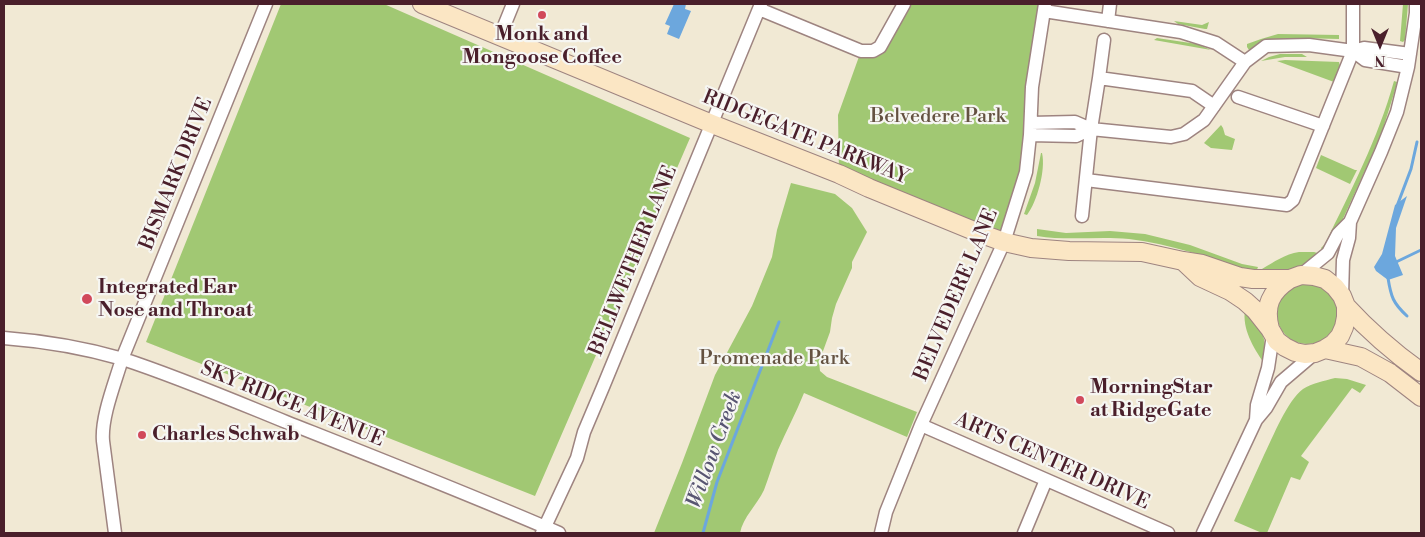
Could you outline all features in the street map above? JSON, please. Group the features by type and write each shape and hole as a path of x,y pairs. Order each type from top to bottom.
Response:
{"main road":[{"name":"RIDGEGATE PARKWAY","path":"422,4 1004,242 1031,248 1069,252 1142,252 1183,262 1202,264 1240,277 1253,279 1314,276 1325,280 1335,287 1358,320 1397,355 1421,372"},
{"name":"RIDGEGATE PARKWAY","path":"1183,262 1200,277 1230,291 1245,301 1255,310 1285,348 1305,354 1320,351 1361,357 1390,373 1421,397"},
{"path":"1272,332 1268,319 1268,307 1272,295 1280,286 1296,277"},
{"path":"1320,351 1333,344 1340,336 1346,316 1344,301"}],"street":[{"name":"BISMARK DRIVE","path":"116,533 102,430 122,359 266,4"},
{"path":"500,36 513,4"},
{"path":"760,6 861,52 873,51 880,47 904,4"},
{"path":"1108,21 1110,4"},
{"path":"1086,180 1287,205 1293,200 1353,51 1353,4"},
{"path":"1344,301 1343,265 1349,238 1350,222 1397,112 1409,61 1416,4"},
{"name":"BELLWETHER LANE","path":"544,530 577,458 584,432 760,6"},
{"path":"1045,7 1108,21 1181,32 1216,43 1245,62"},
{"name":"BELVEDERE LANE","path":"881,533 886,512 921,425 1004,242 1026,172 1032,87 1045,7"},
{"path":"1082,216 1091,129 1104,40"},
{"path":"1030,129 1076,136 1091,129 1171,137 1184,134 1204,120 1245,62 1266,46 1309,45 1353,51 1364,48 1409,61"},
{"path":"1099,78 1192,91 1214,106"},
{"path":"1238,97 1323,126"},
{"path":"1296,277 1328,253 1338,234 1350,222"},
{"path":"1256,420 1257,405 1268,368 1272,332"},
{"name":"SKY RIDGE AVENUE","path":"4,338 86,350 122,359 332,440 544,530 559,533"},
{"path":"1203,533 1256,420 1266,408 1281,382 1320,351"},
{"name":"ARTS CENTER DRIVE","path":"921,425 1168,533"},
{"path":"1024,533 1046,480"}],"green space":[{"path":"281,4 384,4 690,138 535,496 146,342"},
{"name":"Belvedere Park","path":"904,4 1045,4 1030,135 1004,242 839,174 838,115 861,51 873,51"},
{"path":"1403,4 1408,4 1405,40 1403,42 1400,41"},
{"path":"1174,21 1202,25 1209,22 1207,29 1205,29 1178,24"},
{"path":"1278,34 1339,35 1339,39 1292,38 1270,41 1249,50 1247,47 1247,44"},
{"path":"1157,38 1197,44 1211,50 1154,40"},
{"path":"1280,54 1302,54 1307,57 1285,57 1261,61"},
{"path":"1277,61 1339,62 1340,66 1334,82"},
{"path":"1394,81 1397,82 1396,87 1381,135 1336,234 1322,250 1321,248 1325,244 1372,144"},
{"path":"1221,125 1225,135 1235,139 1232,150 1211,148 1204,143"},
{"path":"1041,153 1043,168 1040,185 1027,215 1024,214 1035,183"},
{"path":"1321,155 1357,170 1350,184 1316,168"},
{"name":"Promenade Park","path":"791,183 835,194 852,208 867,232 852,262 852,268 836,304 830,332 819,362 820,371 827,377 917,412 907,437 804,393 778,450 764,490 744,522 740,533 654,533 715,375 752,306 772,257 777,230"},
{"path":"1037,229 1066,233 1110,231 1145,234 1190,245 1242,264 1258,267 1256,272 1249,271 1205,256 1145,241 1037,236"},
{"path":"1299,252 1321,254 1293,268 1261,271 1280,259"},
{"path":"1307,284 1324,289 1332,297 1337,314 1332,331 1324,339 1307,344 1290,339 1282,331 1277,314 1282,297 1290,289"},
{"path":"1245,309 1262,333 1265,345 1264,363 1252,344 1247,331"},
{"path":"1335,378 1347,379 1366,385 1360,393 1352,388 1301,456 1309,462 1300,480 1291,477 1267,533 1262,533 1234,521 1276,429 1291,402 1303,389 1318,382"}],"water":[{"path":"674,4 686,4 685,9 691,11 679,39 667,34 670,26 665,24"},
{"path":"1407,196 1396,228 1395,256 1403,275 1388,280 1376,271 1374,267 1382,254 1395,205"}],"waterway":[{"path":"1397,206 1411,169 1417,142"},
{"path":"1394,263 1421,250"},
{"path":"1388,278 1393,299 1407,316"},
{"name":"Willow Creek","path":"703,533 717,482 779,322"}],"place":[{"name":"Monk and Mongoose Coffee","path":"542,15"},
{"name":"Integrated Ear Nose and Throat","path":"87,299"},
{"name":"MorningStar at RidgeGate","path":"1080,400"},
{"name":"Charles Schwab","path":"142,435"}]}
